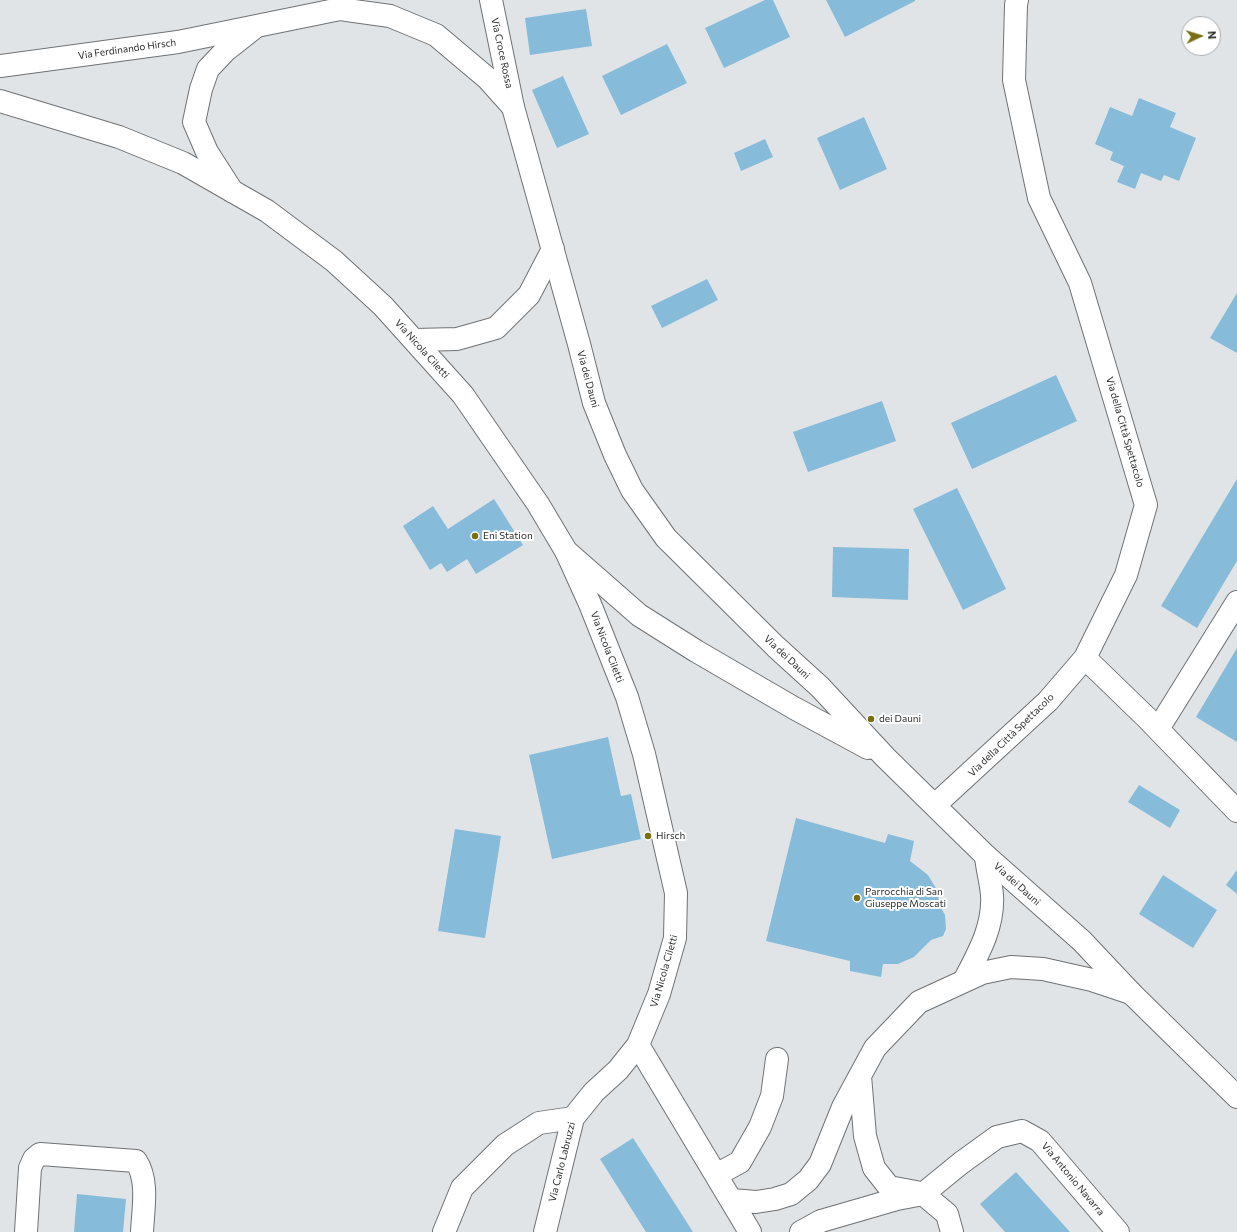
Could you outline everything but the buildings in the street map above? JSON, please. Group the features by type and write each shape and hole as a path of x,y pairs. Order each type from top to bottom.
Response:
{"street":[{"name":"Via Croce Rossa","path":"491,0 513,107"},
{"name":"Via della Città Spettacolo","path":"935,805 1048,701 1084,658 1126,575 1146,505 1080,282 1038,198 1014,80 1017,0"},
{"path":"347,4 390,16 436,35 487,78 513,107"},
{"name":"Via Ferdinando Hirsch","path":"0,66 178,42 254,28 347,4"},
{"path":"232,191 207,152 194,122 201,89 208,69 226,50 254,28"},
{"path":"0,102 119,137 183,163 232,191"},
{"name":"Via dei Dauni","path":"513,107 594,403 615,455 632,490 666,538 776,647 820,687 885,757 986,856 1082,942 1131,993 1237,1096"},
{"name":"Via Nicola Ciletti","path":"232,191 267,211 334,261 383,306 415,340 463,395 538,504 566,550 590,604 627,697 644,754 676,893 675,938 659,994 638,1045"},
{"path":"415,340 457,339 496,328 529,295 553,249"},
{"name":"Via Nicola Ciletti","path":"566,550 639,615 696,651 794,708 885,757"},
{"path":"1158,729 1237,602"},
{"path":"1084,658 1158,729 1237,811"},
{"path":"964,981 980,950 990,922 992,894 987,873 986,856"},
{"path":"731,1200 756,1202 775,1199 791,1194 808,1180 820,1164 843,1107 875,1048 919,1002 982,973 1011,967 1043,969 1092,980 1131,993"},
{"path":"638,1045 750,1232"},
{"name":"Via Carlo Labruzzi","path":"545,1232 572,1118 594,1092 618,1070 638,1045"},
{"path":"716,1175 740,1162 760,1127 772,1096 777,1059"},
{"path":"860,1076 864,1136 874,1168 889,1187 923,1194 946,1214 952,1232"},
{"path":"444,1232 462,1188 505,1145 539,1123 572,1118"},
{"name":"Via Antonio Navarra","path":"801,1232 821,1221 897,1199 923,1194 997,1137 1022,1131 1040,1141 1118,1232"},
{"path":"26,1232 30,1168 34,1159 40,1154 136,1161 142,1170 144,1188 142,1232"}],"place":[{"name":"Eni Station","path":"475,536"},
{"name":"dei Dauni","path":"871,719"},
{"name":"Hirsch","path":"648,836"},
{"name":"Parrocchia di San Giuseppe Moscati","path":"857,898"}]}
